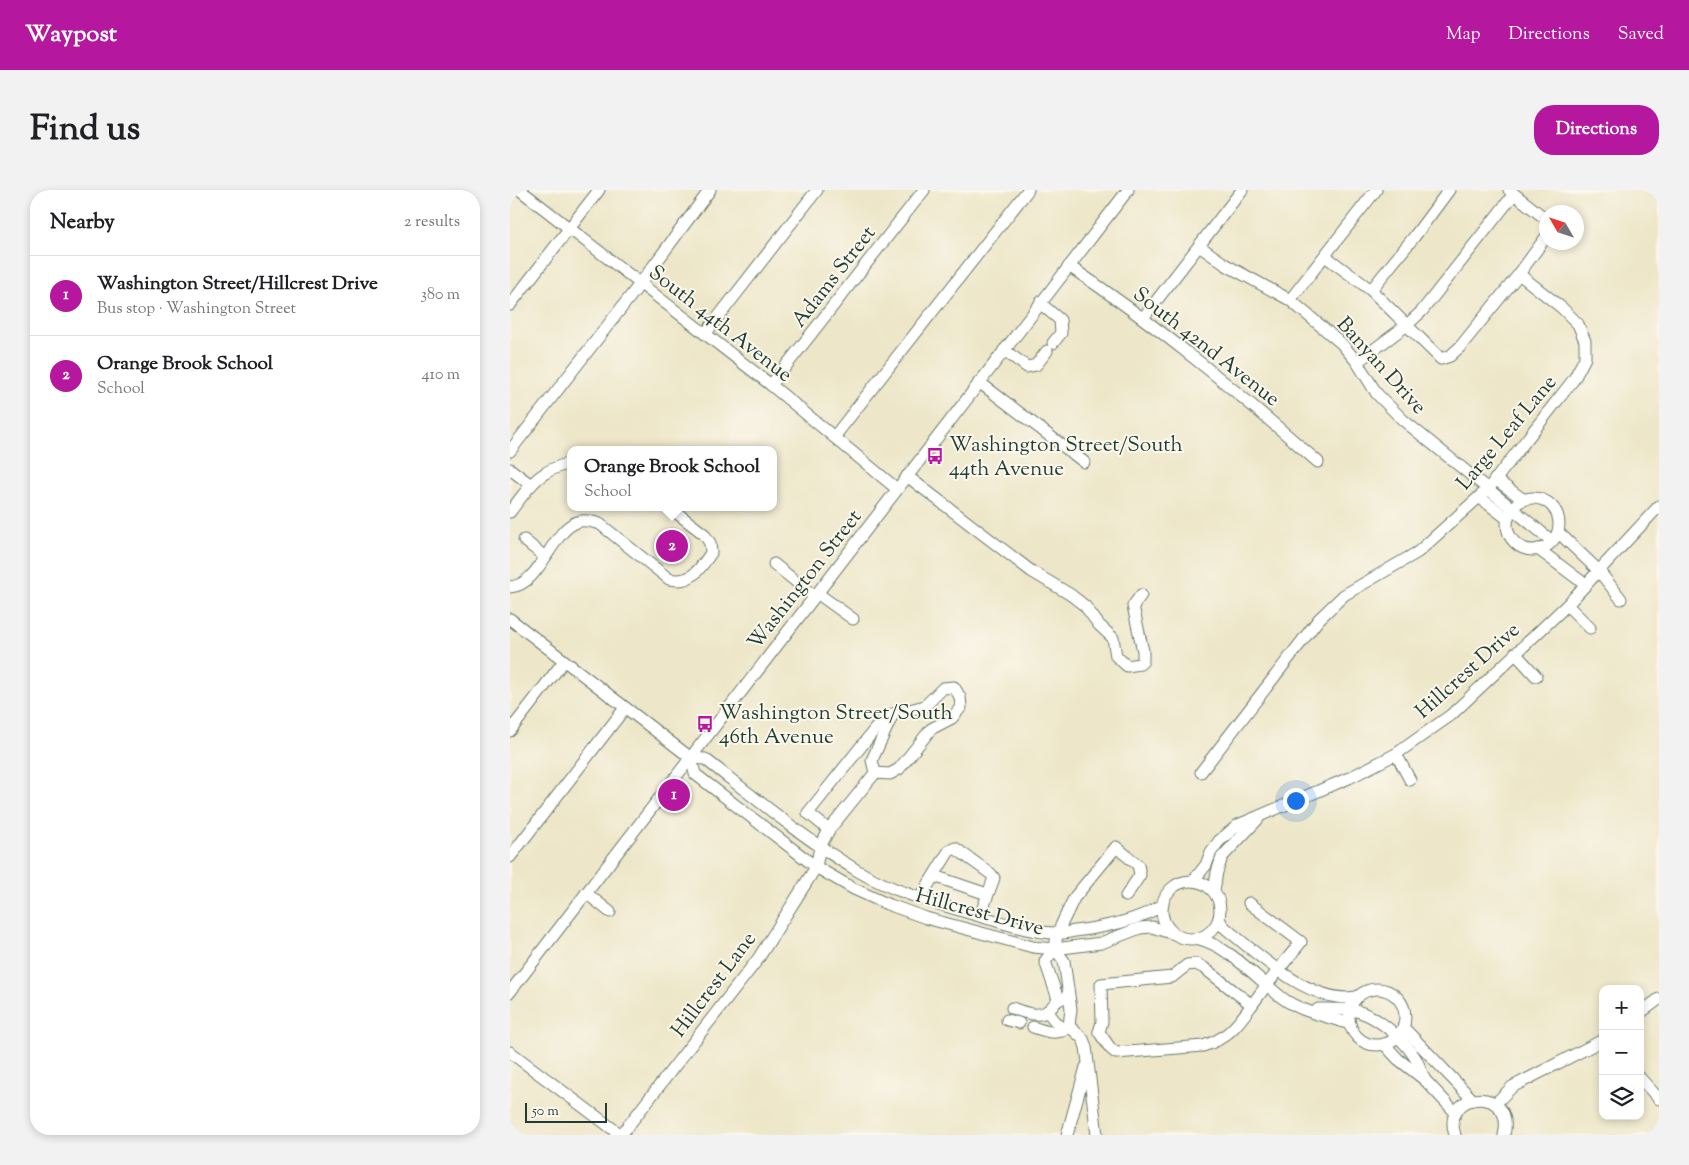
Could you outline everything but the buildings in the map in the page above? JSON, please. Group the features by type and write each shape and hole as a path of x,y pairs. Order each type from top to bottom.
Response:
{"street":[{"name":"South 44th Avenue","path":"520,190 771,385 897,489"},
{"path":"510,305 599,190"},
{"path":"510,451 640,284 710,190"},
{"path":"705,334 817,190"},
{"name":"Adams Street","path":"771,385 924,190"},
{"path":"834,437 1028,190"},
{"name":"Washington Street","path":"510,992 1128,190"},
{"path":"1143,318 1242,190"},
{"path":"1290,300 1376,190"},
{"path":"1371,290 1414,238 1449,190"},
{"path":"1357,362 1407,325 1422,310 1512,192 1539,213"},
{"name":"Banyan Drive","path":"1199,246 1226,265 1290,300 1341,343 1357,362 1377,394 1403,420 1488,489 1555,536 1599,571 1621,598"},
{"path":"1325,256 1371,290 1441,359 1450,356 1460,347 1519,274 1539,246"},
{"name":"South 42nd Avenue","path":"1069,266 1143,318 1256,408 1318,462"},
{"name":"Large Leaf Lane","path":"1201,772 1319,619 1344,595 1418,552 1479,498 1574,379 1585,358 1586,341 1578,324 1562,308 1519,274"},
{"path":"1004,350 1027,367 1036,365 1061,333 1060,320 1040,303"},
{"path":"979,382 1084,462"},
{"path":"510,512 537,478 549,470 567,464"},
{"path":"510,470 531,485"},
{"path":"907,476 1031,571 1071,595 1085,606 1099,625 1113,638 1116,656 1127,666 1134,666 1143,661 1143,651 1133,606 1141,595"},
{"path":"1495,479 1524,500"},
{"path":"1479,498 1508,519"},
{"path":"1532,498 1541,499 1554,509 1558,517 1555,536 1546,546 1530,550 1514,542 1510,535 1507,527 1508,519 1513,508 1524,500 1532,498"},
{"name":"Hillcrest Drive","path":"1193,881 1206,865 1211,852 1238,825 1349,778 1396,754 1452,715 1567,605 1659,506"},
{"path":"510,587 520,586 532,575 568,527 578,521 600,524 668,579 678,581 689,578 696,574 711,554 710,543 704,534 674,511"},
{"path":"524,540 545,557"},
{"path":"1538,549 1586,585"},
{"path":"774,564 853,619"},
{"path":"1567,605 1590,628"},
{"path":"510,619 691,758"},
{"path":"1515,653 1536,676"},
{"path":"510,731 564,661"},
{"path":"829,830 808,813 875,728 893,714 925,706 943,688 954,688 960,697 961,708 952,718 931,729 899,768 890,774 875,773 872,760 893,714"},
{"path":"510,857 625,708"},
{"path":"1396,754 1410,780"},
{"name":"Hillcrest Drive","path":"1161,906 1146,915 1117,924 1057,934 1008,924 920,898 860,872 820,847 705,759 691,758 695,774 816,866 854,889 887,904 926,918 1033,948 1056,948 1101,943 1140,928 1152,927 1180,938 1209,941 1268,984 1281,997 1299,1008 1350,1024"},
{"name":"Hillcrest Lane","path":"621,1135 758,959 816,866 820,847 829,830 875,773"},
{"name":"Hillcrest Drive","path":"1219,919 1219,900 1214,891 1222,857 1265,813"},
{"path":"1066,1029 1071,1009 1070,997 1064,961 1056,948 1057,934 1074,898 1116,847 1138,865 1140,875 1126,896"},
{"path":"920,898 949,851 955,848 994,878 980,916"},
{"path":"934,876 987,894"},
{"path":"1171,933 1165,925 1161,906 1170,889 1179,883 1193,881 1207,885 1214,891"},
{"path":"586,893 610,912"},
{"path":"1099,1032 1110,1048 1116,1053 1203,1046 1215,1043 1229,1032 1240,1022 1301,942 1249,903"},
{"path":"1199,939 1208,934 1215,927 1219,919"},
{"path":"1219,919 1230,932 1294,981 1310,990 1346,999 1357,997 1374,989 1384,990 1393,994 1400,1000 1404,1009 1405,1018 1400,1032 1384,1044 1375,1045 1359,1039 1353,1032 1350,1024 1350,1010 1357,997"},
{"path":"1056,948 1045,961 1058,999"},
{"path":"1083,1039 1099,1032 1102,1022 1101,984 1172,977 1186,965 1196,964 1204,968 1252,1005"},
{"path":"1012,1008 1031,1015 1047,1011 1058,999 1070,997"},
{"path":"1644,1010 1659,999"},
{"path":"1299,1008 1361,1012 1400,1032 1472,1100"},
{"path":"1047,1011 1066,1029 1083,1039 1088,1060 1097,1135"},
{"path":"1007,1020 1019,1023"},
{"path":"1033,1028 1053,1033 1066,1029"},
{"path":"1400,1032 1425,1080"},
{"path":"1495,1104 1512,1087 1599,1042"},
{"path":"1384,1044 1398,1059 1425,1080 1456,1113"},
{"path":"510,1052 621,1135"},
{"path":"1067,1135 1088,1060"},
{"path":"1644,1082 1659,1098"},
{"path":"1455,1135 1453,1121 1460,1107 1472,1100 1484,1099 1495,1104 1501,1110 1506,1126 1504,1135"}],"place":[{"name":"Washington Street/South 44th Avenue","path":"935,456"},
{"name":"Orange Brook School","path":"672,546"},
{"name":"Washington Street/South 46th Avenue","path":"705,724"},
{"name":"Washington Street/Hillcrest Drive","path":"674,795"}]}
